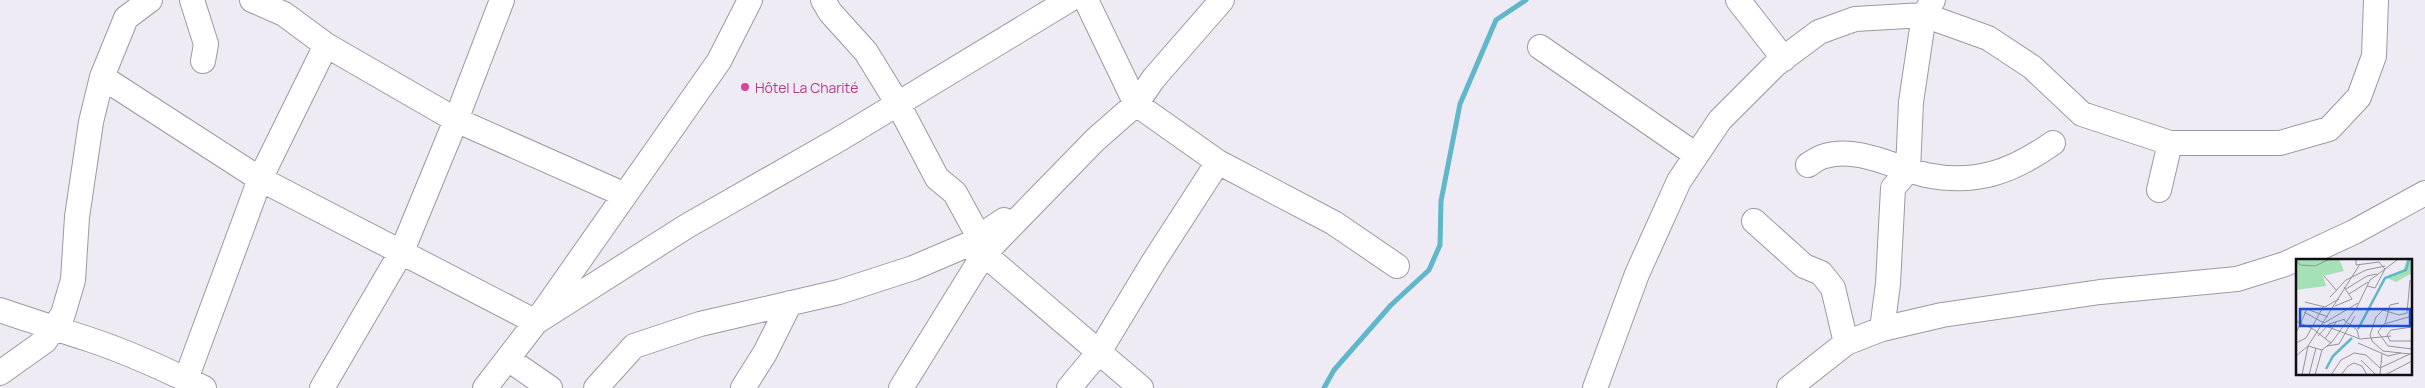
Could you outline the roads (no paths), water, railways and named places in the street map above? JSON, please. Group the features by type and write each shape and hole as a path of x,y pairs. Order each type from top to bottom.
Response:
{"street":[{"path":"0,373 44,341 63,314 73,280 80,198 91,122 102,77 126,18 150,0"},
{"path":"192,0 206,44 203,62"},
{"path":"252,0 284,14 326,44 456,120 625,196"},
{"path":"322,388 402,251 456,120 502,0"},
{"path":"485,388 536,322 719,62 750,0"},
{"path":"823,0 830,12 866,52 898,104 937,178 956,193 976,245 1141,388"},
{"path":"536,322 687,226 898,104 1070,0"},
{"path":"1086,0 1136,104 1218,162 1334,223 1397,266"},
{"path":"596,388 634,346 700,324 839,292 976,245 1041,196 1095,140 1136,104 1154,78 1222,0"},
{"path":"1738,0 1784,59"},
{"path":"1595,388 1637,274 1679,181 1720,120 1784,59 1820,32 1855,19 1928,8 1988,38 2032,66 2082,114 2170,143 2203,145 2280,143 2329,129 2359,97 2374,56 2376,0"},
{"path":"1882,329 1888,284 1893,188 1908,170 1911,102 1928,8"},
{"path":"0,310 97,342 195,384 260,178 326,44"},
{"path":"1540,47 1696,155"},
{"path":"102,77 260,178 536,322"},
{"path":"1808,165 1825,156 1850,155 1876,158 1927,175 1956,178 1989,176 2015,166 2053,143"},
{"path":"2160,190 2170,143"},
{"path":"1069,388 1099,352 1154,261 1218,162"},
{"path":"1789,388 1846,343 1882,329 1942,315 2090,293 2237,279 2285,264 2354,232 2425,193"},
{"path":"1754,221 1804,266 1821,273 1833,288 1846,343"},
{"path":"901,388 976,245"},
{"path":"743,388 765,353 790,303"},
{"path":"508,359 550,388"}],"waterway":[{"path":"1324,388 1334,370 1391,305 1429,270 1440,245 1441,201 1460,104 1496,20 1526,0"}],"place":[{"name":"Hôtel La Charité","path":"745,87"}]}
